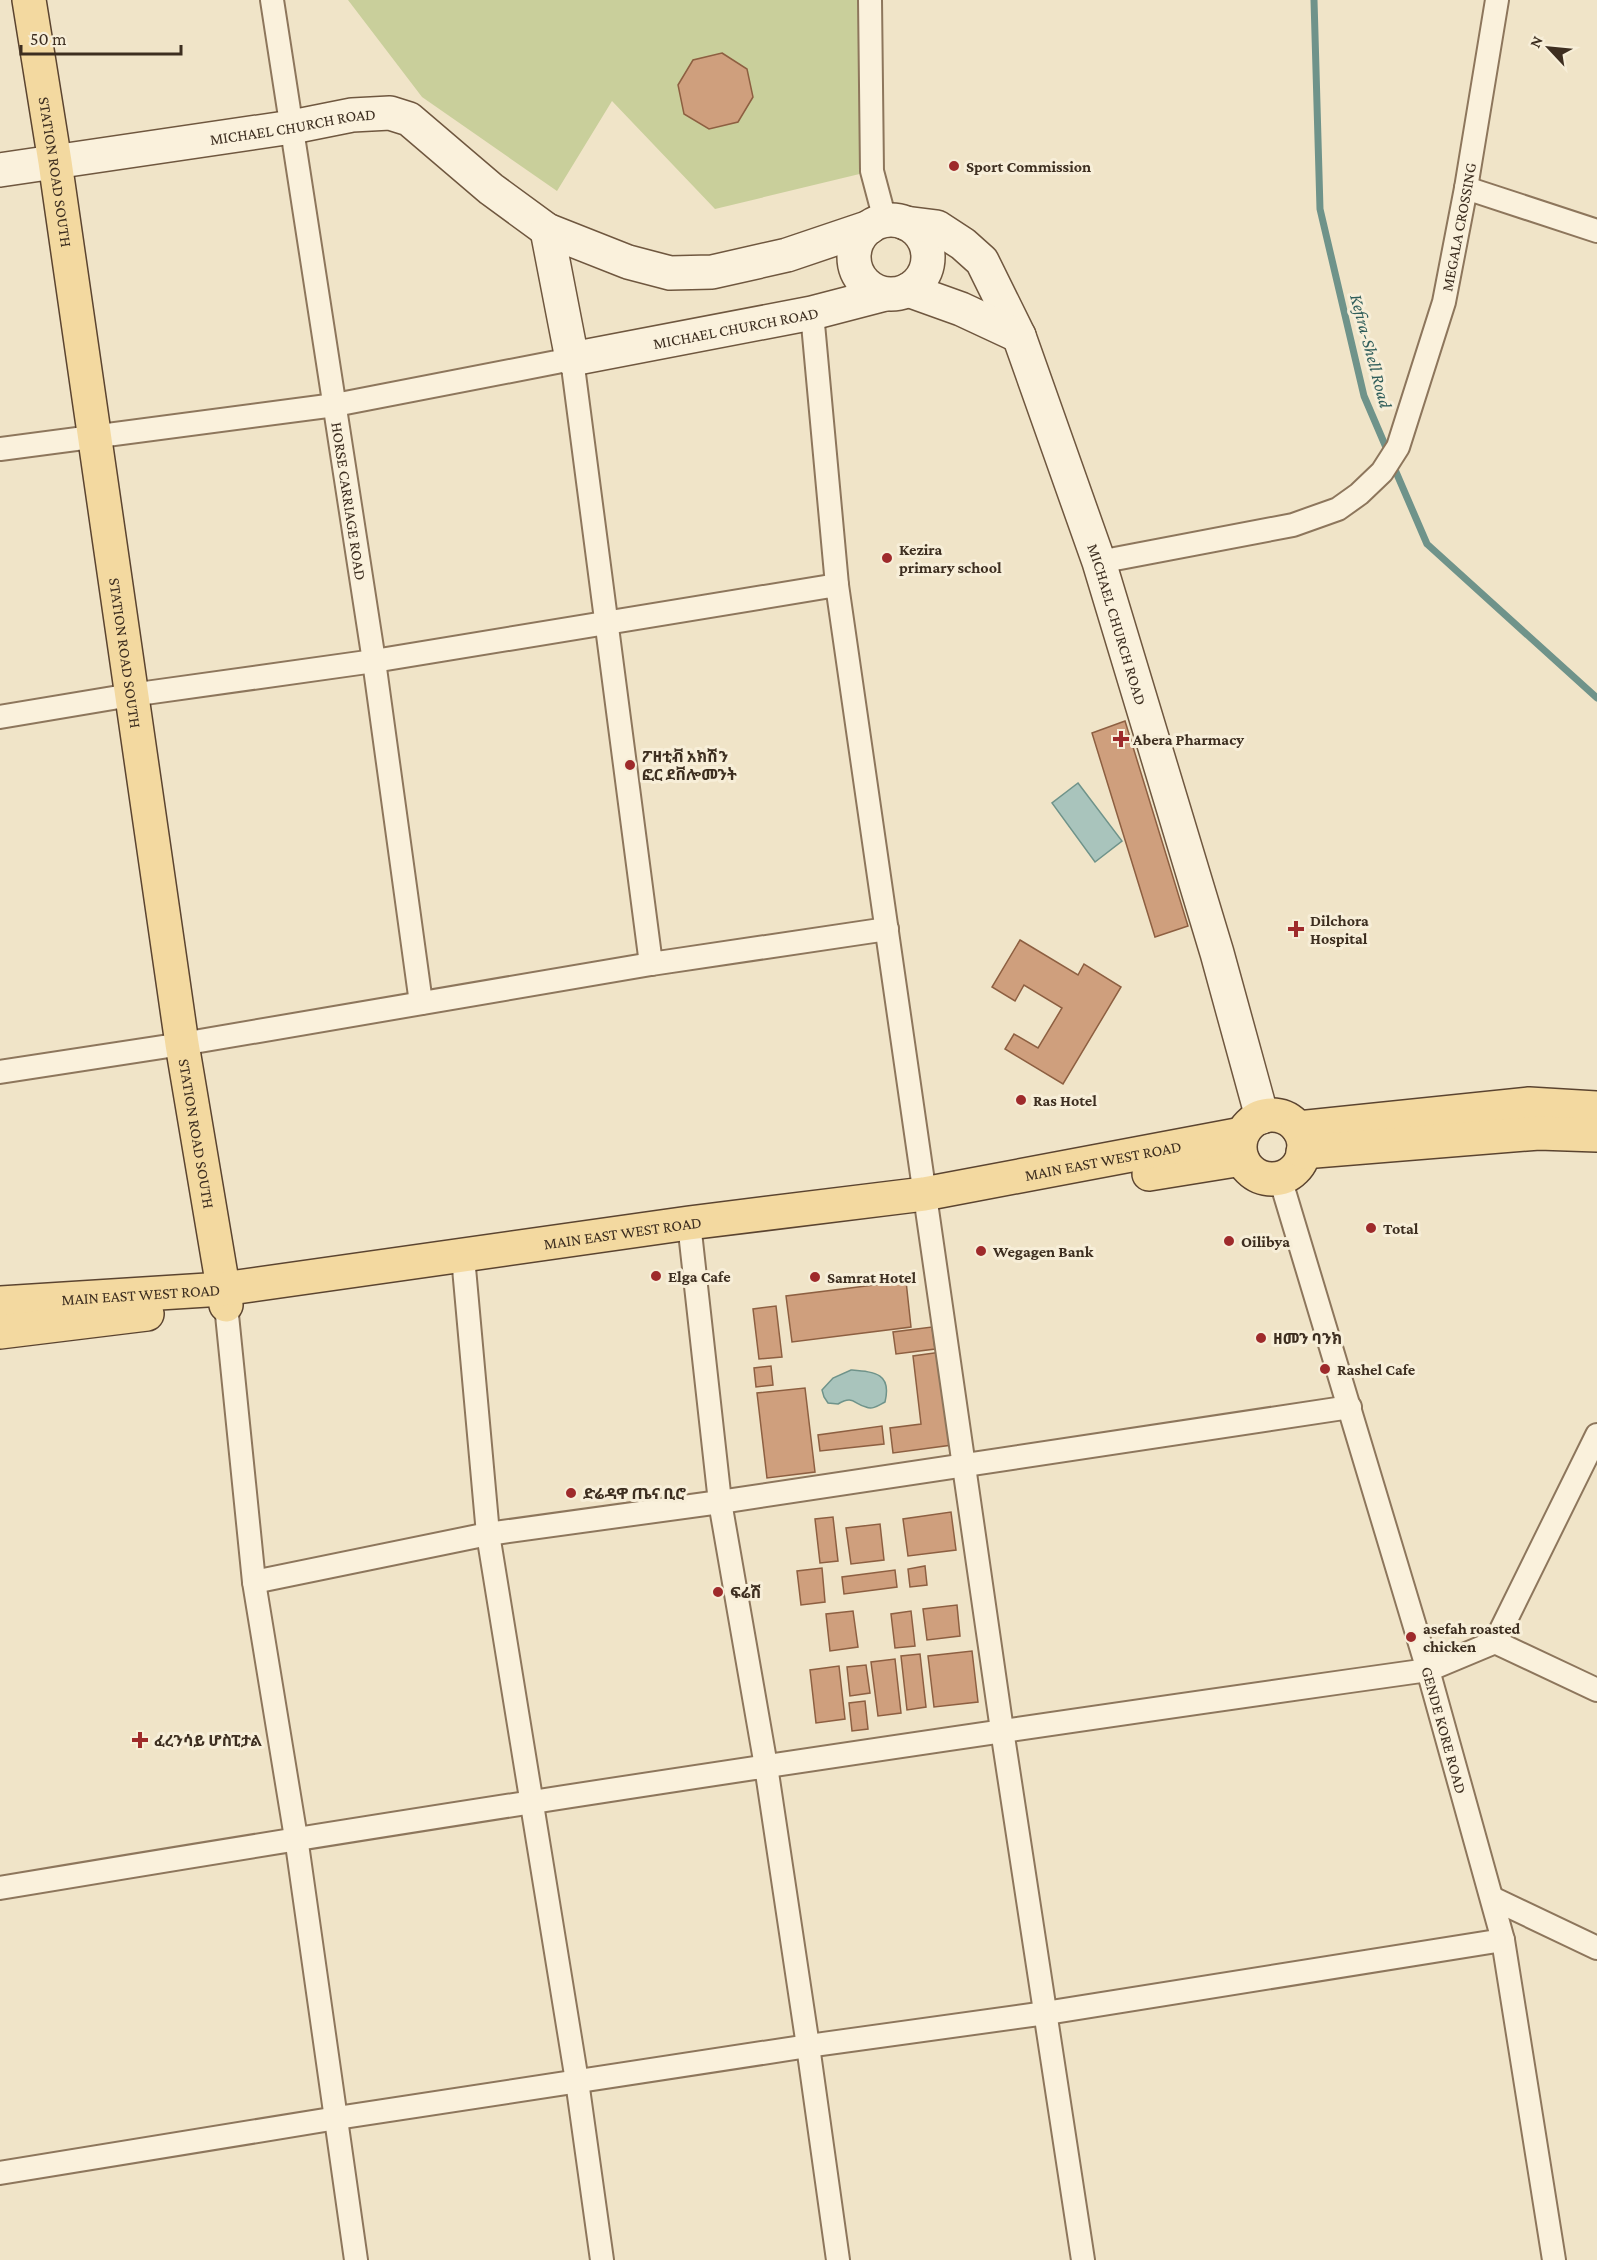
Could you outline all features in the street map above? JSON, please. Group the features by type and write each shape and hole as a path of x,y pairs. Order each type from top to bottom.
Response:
{"main road":[{"name":"STATION ROAD SOUTH","path":"29,0 55,162 182,1044 225,1297"},
{"name":"MICHAEL CHURCH ROAD","path":"0,170 292,127 362,114 390,113 409,119 491,189 547,230 628,262 670,273 712,272 786,255 887,223 937,227 963,244 982,261 1019,336 1099,562 1216,953 1249,1137"},
{"path":"896,292 920,280 927,268 928,259 925,241 917,230 887,223 858,241 855,263 859,275 866,284 876,291 896,292 961,309 1019,336"},
{"path":"547,230 572,359"},
{"name":"MICHAEL CHURCH ROAD","path":"572,359 812,313 896,292"},
{"path":"1410,1130 1529,1104 1597,1108"},
{"path":"1281,1117 1300,1140 1300,1160 1295,1168 1280,1178 1262,1177 1254,1173 1249,1137 1281,1117"},
{"path":"1300,1140 1410,1130 1597,1135"},
{"name":"MAIN EAST WEST ROAD","path":"0,1332 690,1230 925,1201 1249,1137"},
{"name":"MAIN EAST WEST ROAD","path":"0,1303 225,1297 464,1268 690,1230"}],"street":[{"name":"HORSE CARRIAGE ROAD","path":"272,0 374,661 421,1003"},
{"path":"870,0 872,171 887,223"},
{"name":"MEGALA CROSSING","path":"1099,562 1293,525 1338,509 1359,494 1382,472 1398,447 1444,303 1466,188 1497,0"},
{"path":"1466,188 1597,231"},
{"path":"812,313 837,585 1002,1730 1083,2260"},
{"path":"0,449 335,405 572,359 651,964"},
{"path":"0,717 131,695 374,661 837,585"},
{"path":"0,1072 182,1044 651,964 887,929"},
{"name":"GENDE KORE ROAD","path":"1280,1178 1428,1670 1503,1940 1554,2260"},
{"path":"690,1230 720,1502 766,1766 838,2260"},
{"path":"464,1268 488,1534 577,2081 602,2260"},
{"path":"225,1297 254,1581 296,1838 356,2260"},
{"path":"254,1581 488,1534 720,1502 1350,1407"},
{"path":"0,1888 532,1801 1002,1730 1428,1670 1495,1641 1597,1435"},
{"path":"1495,1641 1597,1690"},
{"path":"1492,1898 1597,1948"},
{"path":"0,2173 337,2118 808,2046 1046,2013 1503,1940"}],"green space":[{"path":"348,0 872,0 872,171 715,209 612,101 557,191 422,97"}],"water":[{"path":"1078,783 1122,841 1095,862 1052,803"},
{"path":"851,1370 880,1376 886,1385 885,1402 871,1408 850,1400 838,1404 828,1403 822,1390 833,1378"}],"building":[{"path":"722,53 747,69 753,97 738,122 709,129 684,114 678,85 693,60"},
{"path":"1125,721 1188,926 1155,937 1092,733"},
{"path":"1020,940 1078,975 1084,964 1121,987 1063,1084 1005,1049 1014,1034 1038,1048 1062,1008 1024,985 1015,1001 992,987"},
{"path":"906,1281 911,1327 792,1342 786,1296"},
{"path":"776,1306 782,1357 759,1359 753,1309"},
{"path":"932,1327 935,1349 896,1354 893,1332"},
{"path":"941,1352 952,1445 893,1453 890,1428 921,1424 913,1356"},
{"path":"771,1366 773,1385 756,1387 754,1368"},
{"path":"805,1388 815,1472 767,1478 757,1393"},
{"path":"882,1426 884,1444 820,1451 818,1435"},
{"path":"951,1512 956,1550 908,1556 903,1519"},
{"path":"833,1517 838,1561 820,1563 815,1519"},
{"path":"880,1524 884,1560 851,1564 846,1528"},
{"path":"925,1566 927,1585 910,1587 908,1569"},
{"path":"822,1568 825,1602 801,1605 797,1571"},
{"path":"895,1570 897,1587 844,1594 842,1577"},
{"path":"957,1605 960,1636 927,1640 923,1609"},
{"path":"853,1611 858,1647 830,1651 826,1614"},
{"path":"911,1611 915,1646 895,1648 891,1614"},
{"path":"972,1651 978,1702 934,1707 928,1656"},
{"path":"920,1654 926,1707 907,1710 901,1656"},
{"path":"895,1659 901,1713 878,1716 871,1662"},
{"path":"866,1665 870,1693 850,1696 847,1667"},
{"path":"839,1666 845,1719 816,1723 810,1670"},
{"path":"865,1701 868,1729 852,1731 849,1703"}],"waterway":[{"name":"Kefira-Shell Road","path":"1314,0 1320,209 1364,396 1388,452"},
{"name":"Kefira-Shell Road","path":"1393,465 1427,544 1597,698"}],"place":[{"name":"Sport Commission","path":"954,166"},
{"name":"Kezira primary school","path":"887,558"},
{"name":"Abera Pharmacy","path":"1121,739"},
{"name":"ፖዘቲቭ አክሽን ፎር ደቨሎመንት","path":"630,765"},
{"name":"Dilchora Hospital","path":"1296,929"},
{"name":"Ras Hotel","path":"1021,1100"},
{"name":"Total","path":"1371,1228"},
{"name":"Oilibya","path":"1229,1241"},
{"name":"Wegagen Bank","path":"981,1251"},
{"name":"Elga Cafe","path":"656,1276"},
{"name":"Samrat Hotel","path":"815,1277"},
{"name":"ዘመን ባንክ","path":"1261,1338"},
{"name":"Rashel Cafe","path":"1325,1369"},
{"name":"ድሬዳዋ ጤና ቢሮ","path":"571,1493"},
{"name":"ፍሬሽ","path":"718,1592"},
{"name":"asefah roasted chicken","path":"1411,1637"},
{"name":"ፈረንሳይ ሆስፒታል","path":"140,1740"}]}
